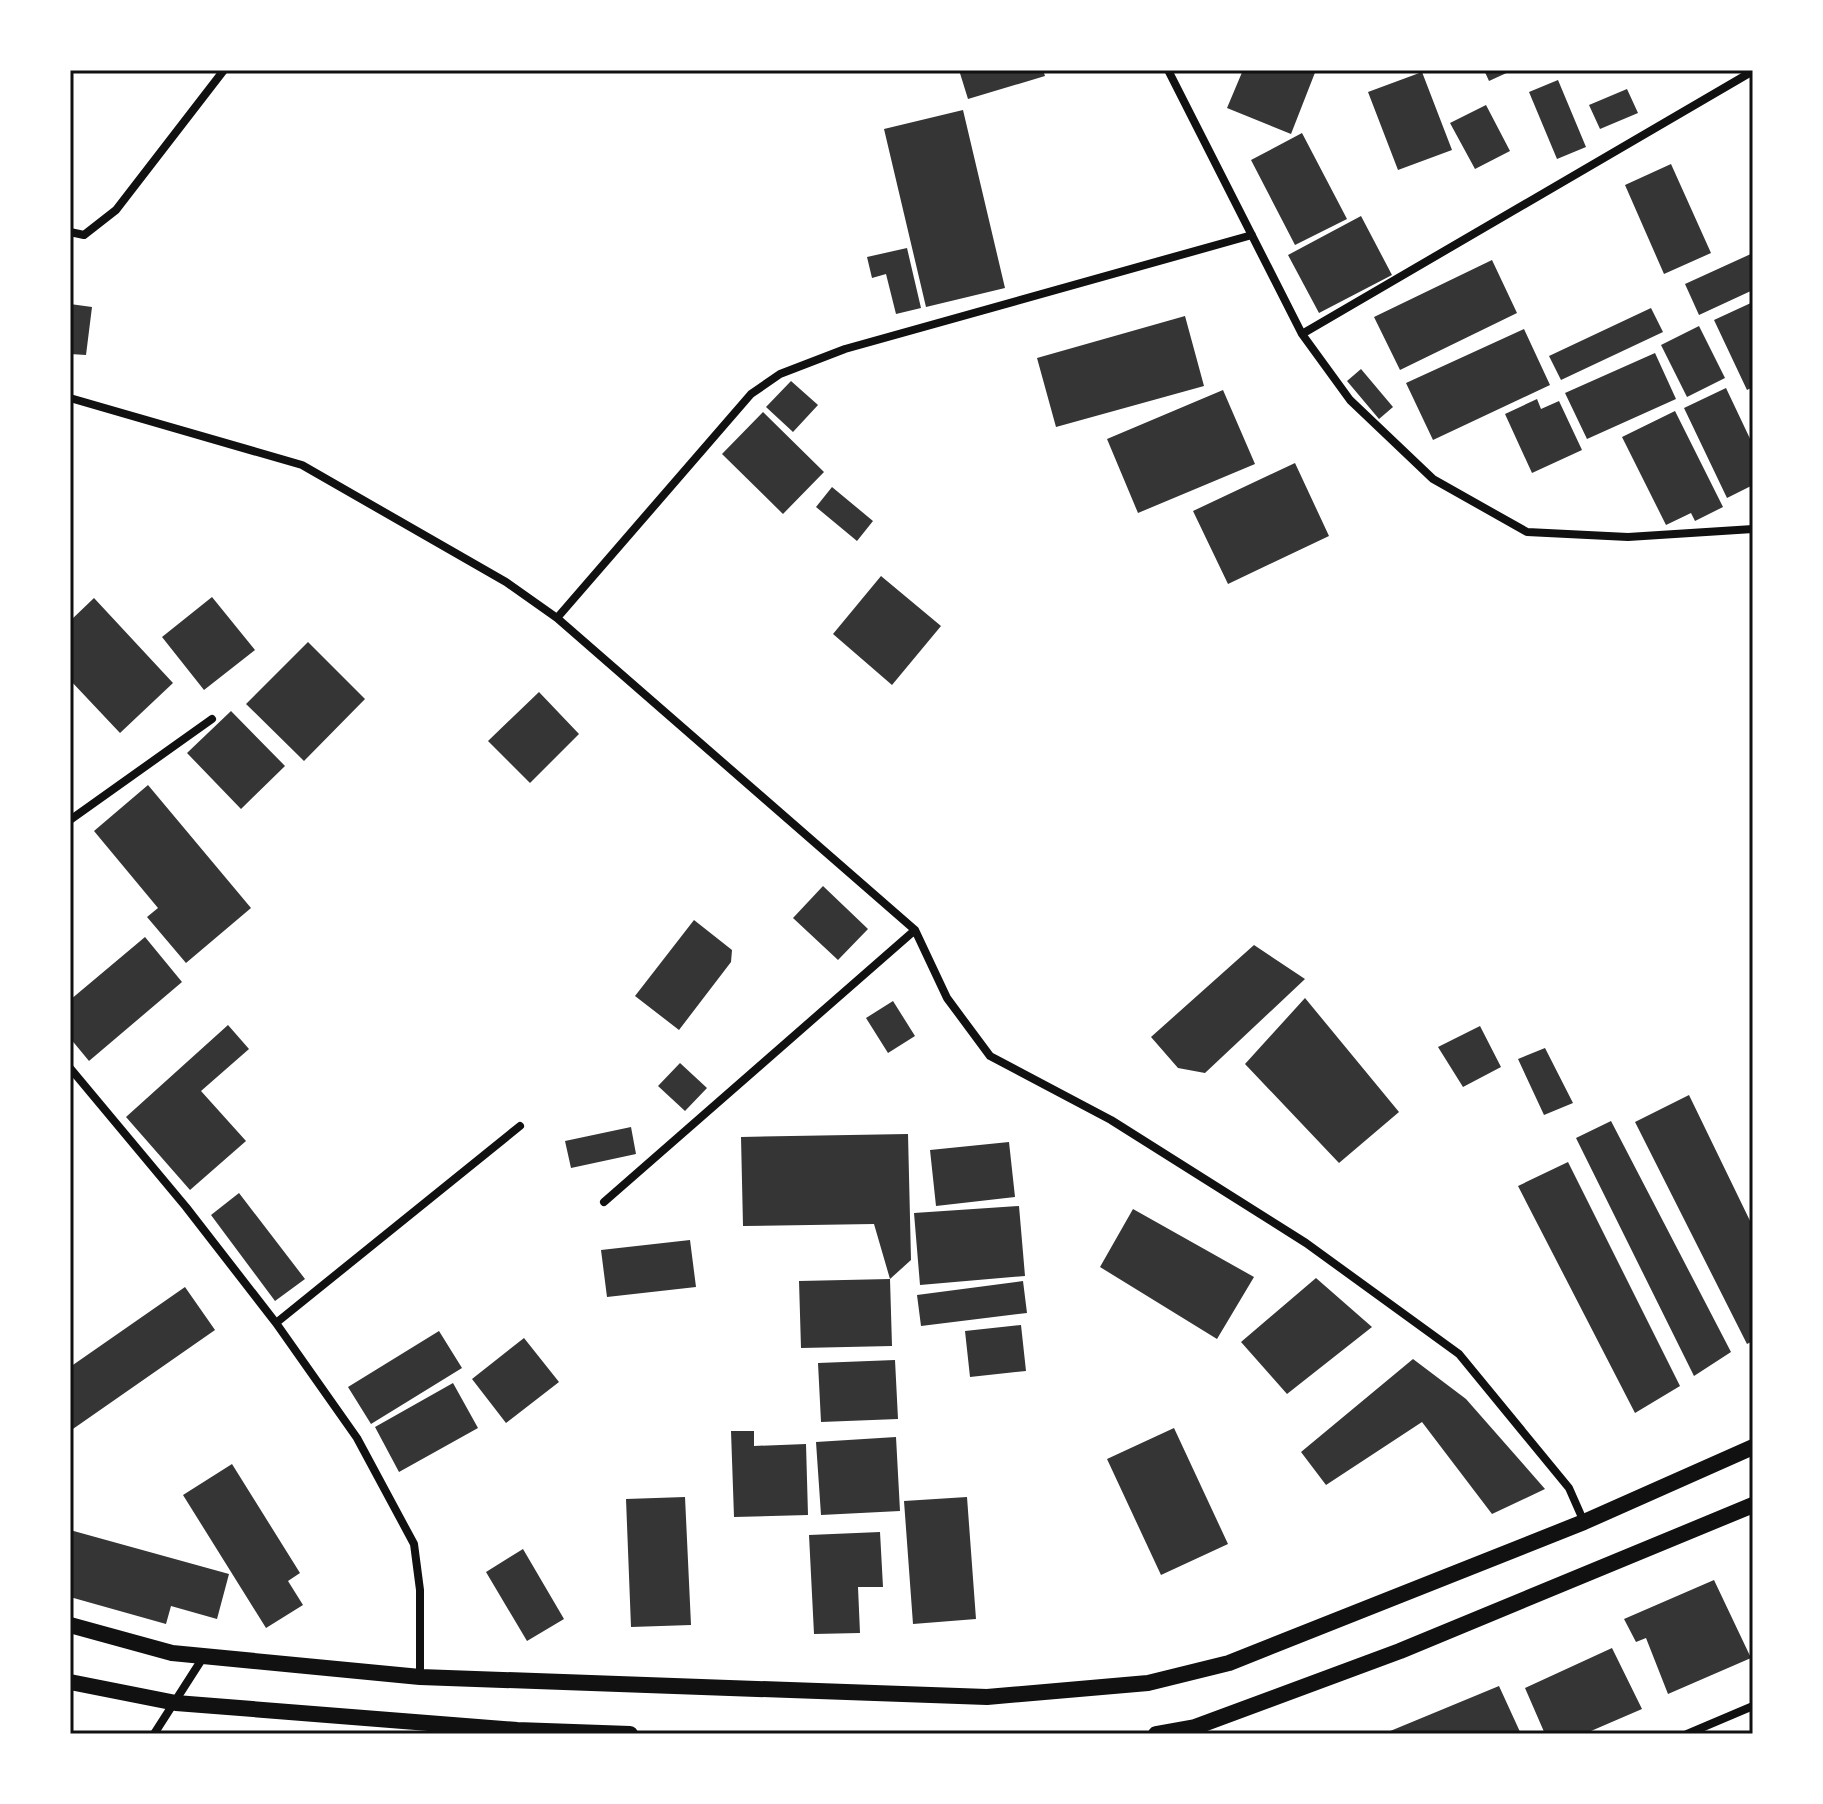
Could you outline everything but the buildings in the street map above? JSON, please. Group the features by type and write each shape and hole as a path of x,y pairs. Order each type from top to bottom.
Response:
{"main road":[{"path":"70,1625 172,1653 420,1677 987,1697 1148,1683 1229,1663 1584,1522 1753,1447"},
{"path":"1156,1734 1195,1727 1400,1651 1752,1510"},
{"path":"70,1682 176,1703 517,1730 630,1734"}],"street":[{"path":"70,232 84,235 116,210 224,70"},
{"path":"1168,70 1302,334 1350,400 1433,479 1527,532 1628,537 1753,529"},
{"path":"1302,334 1753,71"},
{"path":"557,618 751,394 780,374 845,349 1252,235"},
{"path":"70,398 302,465 506,582 557,618 915,930 947,998 990,1056 1111,1120 1280,1227 1459,1354 1569,1488 1584,1522"},
{"path":"70,820 212,719"},
{"path":"604,1202 915,930"},
{"path":"70,1068 186,1207 276,1323 357,1438 414,1544 420,1590 420,1677"},
{"path":"276,1323 520,1126"},
{"path":"154,1734 204,1656"},
{"path":"1687,1734 1753,1706"}]}
